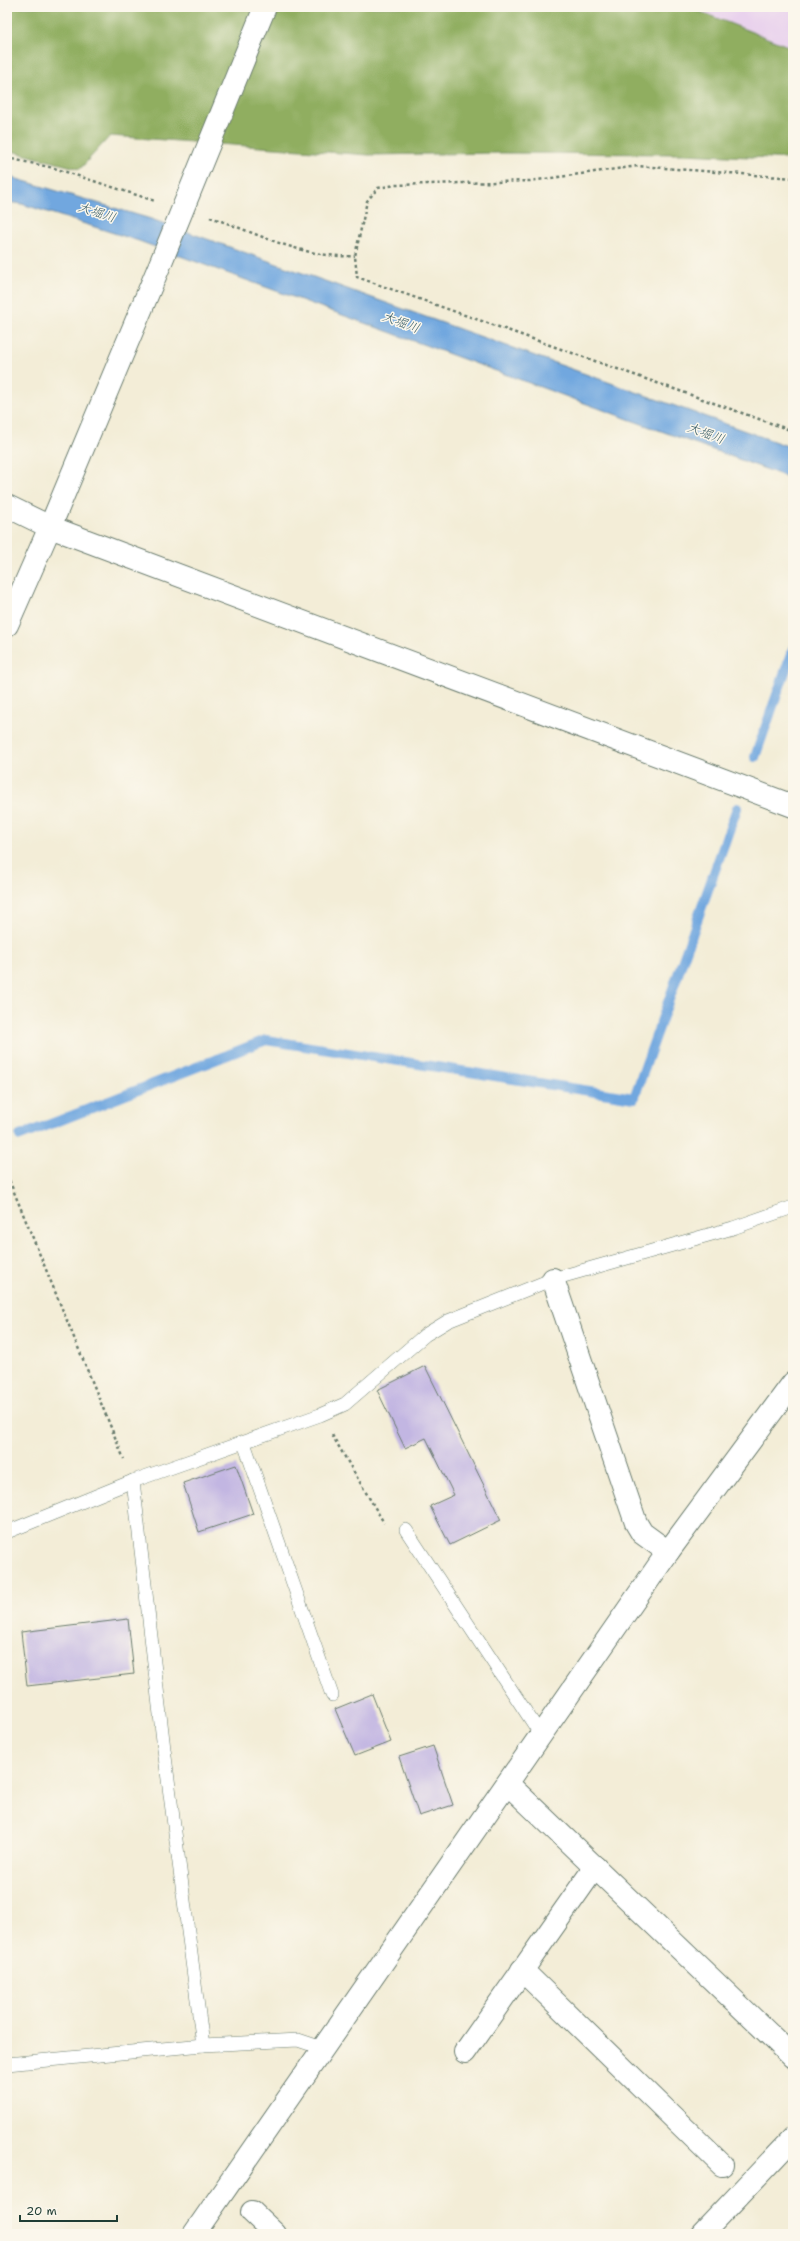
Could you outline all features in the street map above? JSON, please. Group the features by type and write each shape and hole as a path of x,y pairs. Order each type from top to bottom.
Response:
{"street":[{"path":"7,625 50,527 183,210 265,7"},
{"path":"7,506 50,527 793,806"},
{"path":"553,1279 636,1523 642,1533 668,1552"},
{"path":"194,2234 668,1552 793,1383"},
{"path":"508,1784 793,2057"},
{"path":"465,2052 595,1867"},
{"path":"522,1970 726,2170"},
{"path":"702,2234 793,2138"},
{"path":"252,2212 275,2234"}],"lane":[{"path":"7,1532 133,1481 244,1443 320,1415 344,1404 425,1335 448,1321 553,1279 733,1228 793,1207"},
{"path":"244,1443 332,1695"},
{"path":"133,1481 164,1749 203,2045"},
{"path":"406,1530 541,1735"},
{"path":"7,2064 203,2045 298,2040 322,2048"}],"path":[{"path":"7,158 54,168 210,218 313,254 334,257 355,256"},
{"path":"793,178 638,166 530,181 395,185 378,188 367,201 355,256 357,277 793,431"},
{"path":"7,1175 133,1481"},
{"path":"320,1415 389,1531 406,1530"}],"shaded area":[{"path":"688,7 793,7 793,48 746,29"}],"green space":[{"path":"7,7 688,7 793,48 793,159 684,154 501,153 369,155 110,136 80,169 7,150"}],"water":[{"name":"大堀川","path":"7,176 151,219 793,448 793,479 139,241 22,204 7,202"}],"building":[{"path":"425,1366 501,1520 450,1545 430,1506 454,1495 426,1438 405,1448 377,1390"},
{"path":"236,1465 253,1514 199,1532 183,1483"},
{"path":"128,1619 134,1674 27,1686 21,1632"},
{"path":"372,1694 391,1742 355,1756 335,1709"},
{"path":"433,1746 453,1805 419,1816 399,1757"}],"waterway":[{"path":"755,757 793,649"},
{"path":"20,1136 266,1040 634,1098 737,808"}]}
